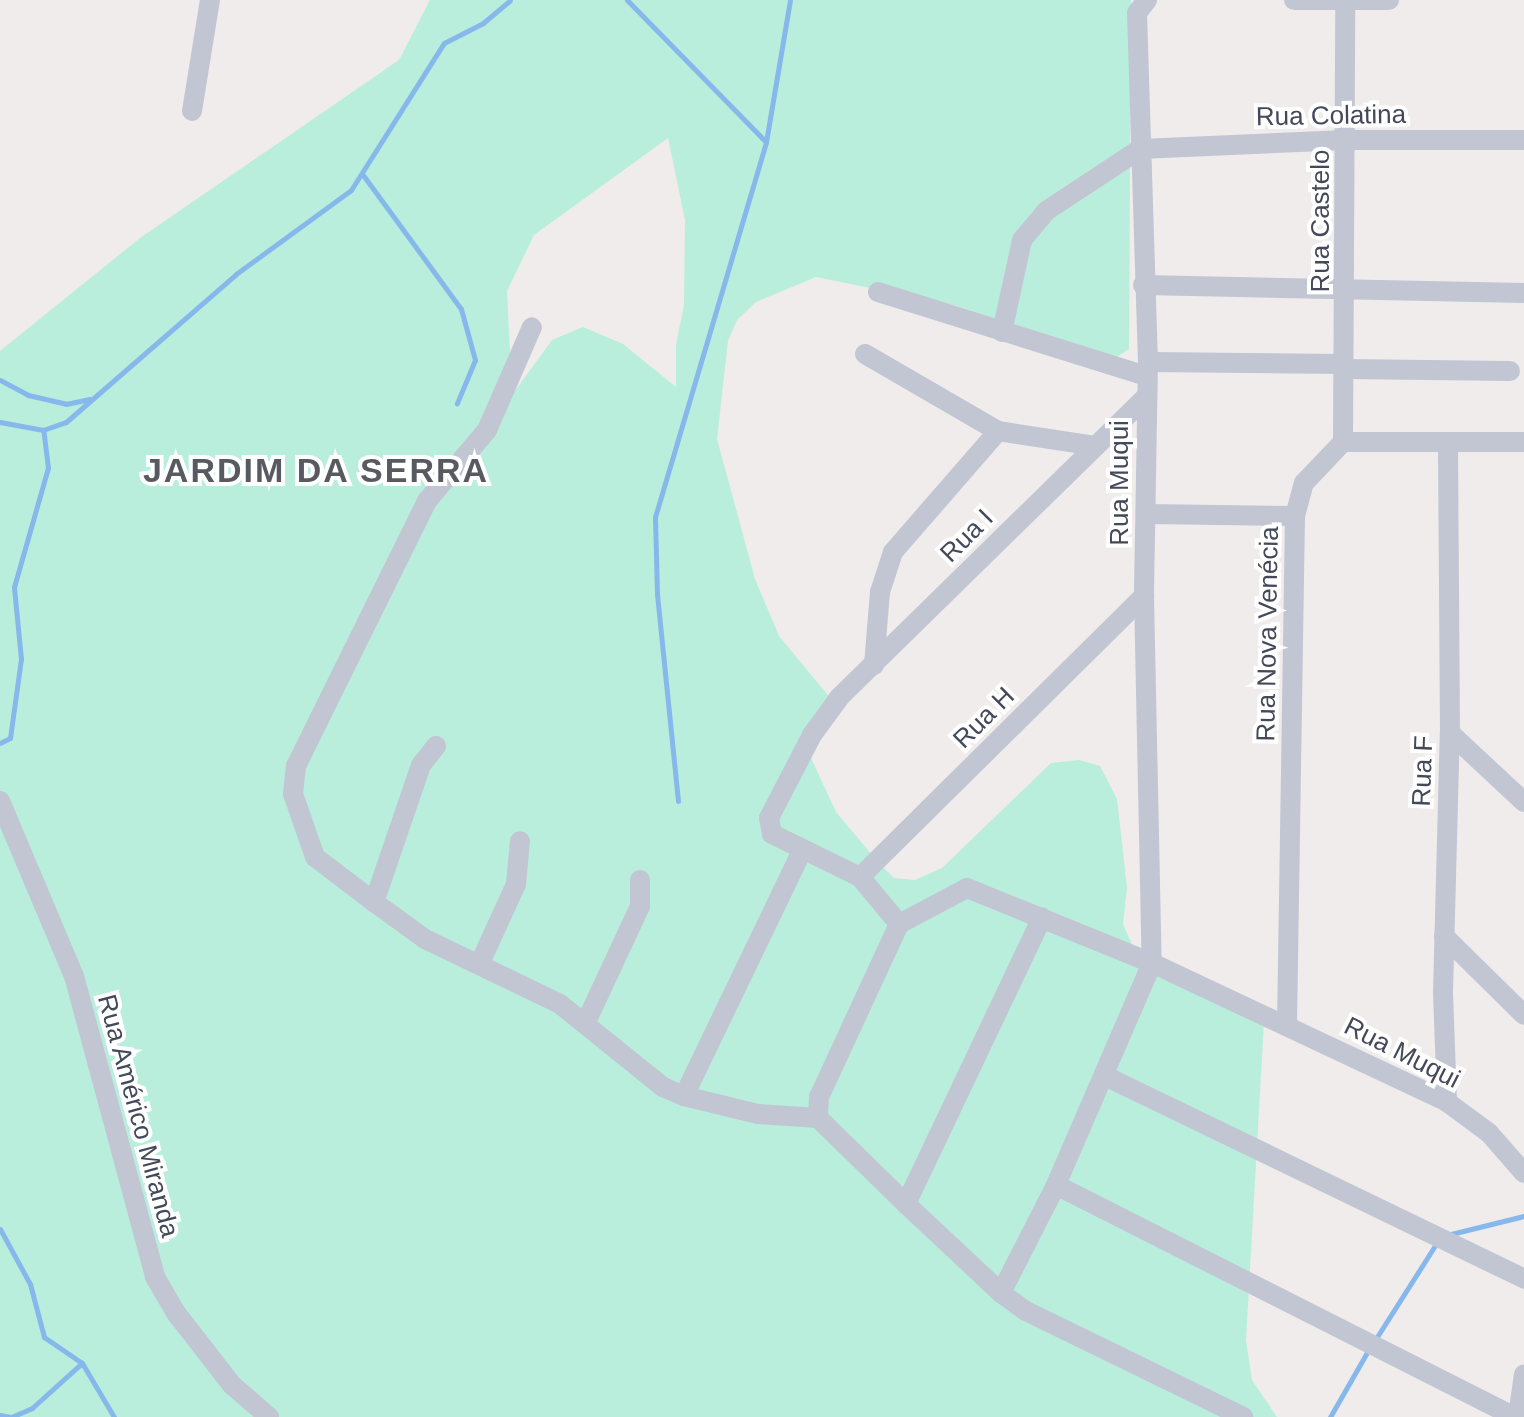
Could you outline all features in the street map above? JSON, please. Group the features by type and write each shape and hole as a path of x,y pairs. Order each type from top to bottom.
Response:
{"street":[{"path":"192,111 210,0"},
{"path":"1294,0 1389,0"},
{"name":"Rua Castelo","path":"1343,442 1347,289 1345,1"},
{"name":"Rua Muqui","path":"1144,2 1140,149 1147,369 1148,514 1144,596 1152,963"},
{"name":"Rua Colatina","path":"1140,149 1347,140 1524,140"},
{"path":"1002,332 1022,240 1046,211 1140,149"},
{"path":"1143,285 1524,293"},
{"path":"878,292 1002,332 1147,369 1344,367 1510,371"},
{"path":"532,327 487,430 427,501 296,766 293,794 315,857 425,939 480,963 586,1022 663,1087 684,1096 758,1114 818,1118 1001,1293 1024,1310 1243,1417"},
{"path":"865,354 998,431 1095,446"},
{"name":"Rua I","path":"860,877 772,834 769,818 826,713 1145,398"},
{"path":"874,665 880,592 893,552 998,431"},
{"path":"1343,442 1524,442"},
{"name":"Rua Nova Venécia","path":"1287,1025 1295,516 1312,470 1343,442"},
{"name":"Rua F","path":"1447,1102 1444,936 1450,733 1448,442"},
{"path":"1148,514 1295,516"},
{"name":"Rua H","path":"860,877 1144,596"},
{"path":"1450,733 1524,802"},
{"path":"374,902 421,765 436,746"},
{"name":"Rua Américo Miranda","path":"0,801 74,976 155,1277 176,1313 232,1385 269,1417"},
{"path":"480,963 516,884 520,841"},
{"path":"684,1096 802,851"},
{"path":"818,1118 819,1097 899,924 860,877"},
{"path":"586,1022 640,906 640,880"},
{"name":"Rua Muqui","path":"899,924 956,890 979,890 1152,963 1447,1102 1489,1133 1524,1173"},
{"path":"906,1204 1042,918"},
{"path":"1444,936 1524,1015"},
{"path":"1001,1293 1056,1185 1152,963"},
{"path":"1105,1076 1524,1279"},
{"path":"1056,1185 1516,1417 1524,1374"}],"green space":[{"path":"430,0 1131,0 1129,349 1115,358 954,305 816,277 756,302 737,320 728,341 717,439 755,579 779,636 831,699 811,758 836,812 878,862 894,878 915,880 942,868 1051,763 1079,760 1100,766 1117,799 1127,888 1123,924 1135,951 1264,1022 1246,1340 1252,1380 1277,1417 0,1417 0,351 140,238 399,60","holes":["668,138 685,220 684,305 676,345 676,387 623,344 583,327 552,340 512,395 507,291 534,235"]}],"waterway":[{"path":"0,422 43,430 66,422 236,274 351,190 444,43 483,23 510,0"},
{"path":"627,0 765,141"},
{"path":"678,801 657,594 655,517 766,142 790,0"},
{"path":"363,175 461,309 475,360 457,403"},
{"path":"0,380 28,395 66,404 89,399"},
{"path":"0,743 10,738 21,659 14,587 48,468 43,430"},
{"path":"1447,1235 1524,1216"},
{"path":"0,1229 30,1284 44,1337 82,1363 114,1417"},
{"path":"1375,1340 1436,1244"},
{"path":"1330,1417 1369,1349"},
{"path":"0,1415 11,1417 32,1408 82,1363"}],"district":[{"name":"JARDIM DA SERRA","path":"316,471"}]}
